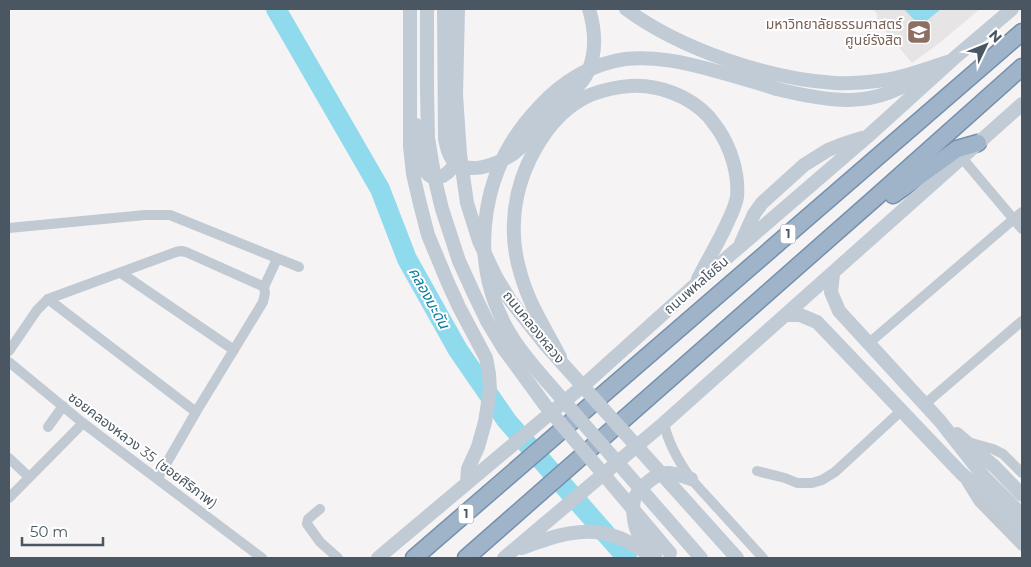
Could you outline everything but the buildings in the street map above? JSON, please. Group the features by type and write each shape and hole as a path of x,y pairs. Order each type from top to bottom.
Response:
{"highway":[{"name":"ถนนพหลโยธิน","path":"414,558 1022,32"},
{"name":"1","path":"466,558 1022,67"},
{"path":"874,199 882,199 893,195 956,149 978,143"}],"main road":[{"path":"410,9 410,146 420,204 428,235 459,307 486,358 490,390 485,422 478,447 468,469 468,482"},
{"path":"427,9 426,79 428,138 433,172 442,209 459,261 487,320 504,349 545,405 666,557"},
{"path":"444,9 445,139 449,156 459,165 474,168 489,166 519,150 554,108 580,84 589,71 594,52 595,35 590,9"},
{"name":"ถนนคลองหลวง","path":"458,9 456,96 460,154 467,203 479,242 494,275 526,321 737,558"},
{"path":"626,9 674,38 720,57 764,71 798,79 836,83 887,80 952,60"},
{"name":"ถนนพหลโยธิน","path":"378,558 584,385 694,286 1012,9"},
{"path":"701,558 548,382 523,352 506,326 489,285 486,268 485,237 487,208 500,164 516,135 534,112 557,89 584,71 610,63 650,58 682,62 777,89 810,97 838,100 861,99 895,90 917,78 929,68"},
{"path":"564,365 530,300 520,274 515,246 514,222 518,192 526,165 554,123 578,102 616,87 641,85 654,87 670,91 700,108 724,137 734,167 737,198 729,220 694,286"},
{"path":"409,94 423,167 426,172 436,178 441,177 450,172 456,163"},
{"path":"507,556 664,423 1022,104"},
{"path":"738,248 754,214 762,203 804,165 828,150 867,137"},
{"path":"833,274 831,292 839,311 940,421 984,477 1022,515"},
{"path":"786,315 800,315 817,322 961,473 1022,531"},
{"path":"861,368 873,348"},
{"path":"940,421 967,442 1022,495"},
{"path":"666,557 637,531 634,519 634,499 642,488 661,474 676,474 691,479"},
{"path":"507,556 554,536 575,532 597,531 619,537 666,557"}],"street":[{"path":"962,158 1018,216 1022,229"},
{"path":"9,228 145,215 170,215 299,267"},
{"path":"873,348 1018,216"},
{"path":"9,351 37,310 48,299 181,251 264,288"},
{"path":"158,478 263,302 264,288 277,259"},
{"path":"121,272 234,350"},
{"path":"48,299 196,412"},
{"path":"925,404 1022,321"},
{"name":"ซอยคลองหลวง 35 (ซอยศิริภาพ)","path":"9,362 63,406 262,558"},
{"path":"48,426 63,406"},
{"path":"757,471 797,483 812,484 822,480 835,472 902,410"},
{"path":"9,498 84,422"},
{"path":"664,423 671,446 691,479 763,558"},
{"path":"967,442 994,449 1003,454 1022,473"},
{"path":"9,458 29,477"},
{"path":"961,473 979,502 1022,546"},
{"path":"320,509 308,519 307,524 320,542 338,558"}],"shaded area":[{"name":"มหาวิทยาลัยธรรมศาสตร์ ศูนย์รังสิต","path":"873,9 980,9 912,63 877,21 877,14"}],"water":[{"path":"904,9 941,9 920,26"}],"waterway":[{"name":"คลองมะดัน","path":"276,9 380,189 407,259 458,350 507,421 627,558"}],"place":[{"name":"มหาวิทยาลัยธรรมศาสตร์ ศูนย์รังสิต","path":"919,32"}]}
